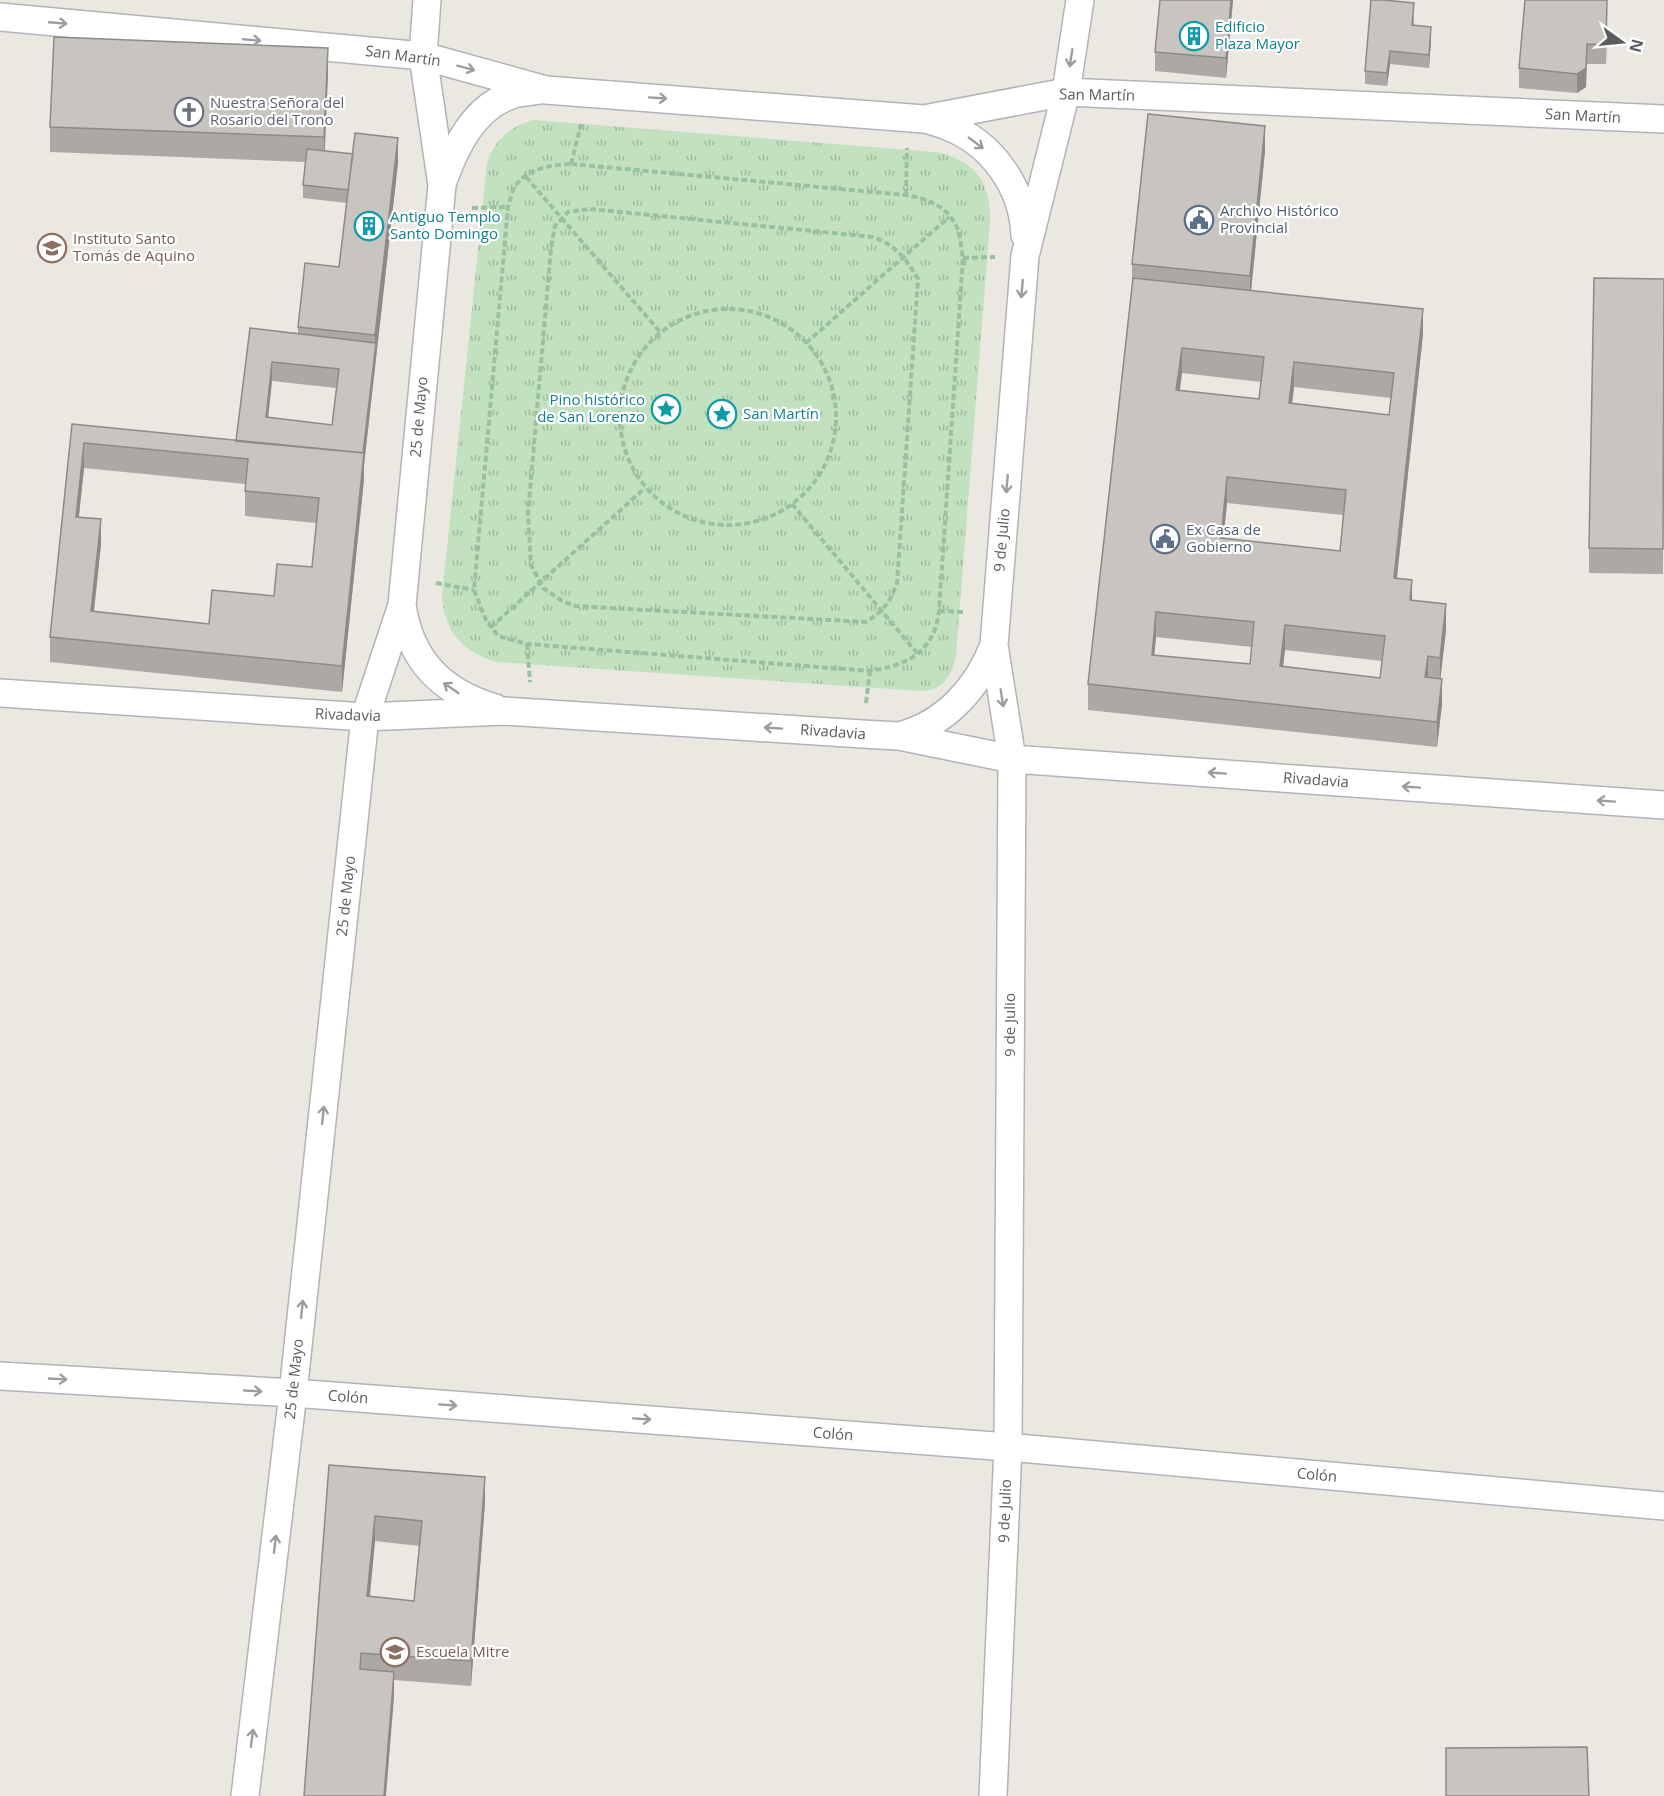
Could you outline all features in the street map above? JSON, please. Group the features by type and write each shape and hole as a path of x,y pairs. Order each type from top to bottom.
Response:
{"street":[{"name":"25 de Mayo","path":"245,1796 293,1393 365,717 402,605 442,185 423,56 427,0"},
{"name":"9 de Julio","path":"1025,256 1066,92 1080,0"},
{"name":"San Martín","path":"0,17 423,56 546,90 915,118 1066,92 1664,119"},
{"path":"442,185 462,138 486,110 517,93 546,90"},
{"name":"9 de Julio","path":"915,118 947,126 965,134 991,155 1006,174 1017,194 1023,214 1025,256 994,645 1012,759 1008,1447 993,1796"},
{"path":"402,605 405,626 423,662 431,671 452,690 504,711"},
{"path":"899,736 923,728 956,705 979,676 994,645"},
{"name":"Rivadavia","path":"0,693 365,717 504,711 899,736 1012,759 1664,805"},
{"name":"Colón","path":"0,1376 293,1393 1008,1447 1664,1506"}],"path":[{"path":"571,164 588,93"},
{"path":"906,195 915,118"},
{"path":"571,164 906,195 924,198 938,204 949,216 958,230 963,258 939,611 933,634 917,653 900,665 870,671 527,644 498,636 486,620 474,590 507,207 515,187 526,177 531,172 550,165 571,164"},
{"path":"526,177 661,333"},
{"path":"590,209 873,237 887,242 904,257 918,279 897,583 882,611 866,622 575,606 562,601 543,588 531,565 528,514 551,248 555,226 567,212 590,209"},
{"path":"806,343 949,216"},
{"path":"737,308 771,317 800,335 821,362 834,394 836,425 827,462 808,491 781,513 748,525 712,526 676,514 645,488 627,460 619,423 624,387 640,353 661,333 666,327 700,312 737,308"},
{"path":"491,627 645,488"},
{"path":"792,504 917,653"}],"green space":[{"path":"534,120 935,152 960,160 978,174 987,195 990,221 956,655 949,675 941,685 921,691 496,662 484,658 465,646 451,630 442,596 487,164 494,148 504,135"}],"building":[{"name":"Edificio Plaza Mayor","path":"1160,0 1231,0 1226,58 1155,52"},
{"path":"1371,0 1414,3 1412,25 1431,27 1429,55 1390,51 1387,73 1365,71"},
{"path":"1525,0 1607,0 1606,45 1587,44 1586,68 1577,74 1519,68"},
{"name":"Nuestra Señora del Rosario del Trono","path":"54,37 328,48 324,137 50,127"},
{"name":"Archivo Histórico Provincial","path":"1148,114 1265,126 1250,276 1132,264"},
{"name":"Antiguo Templo Santo Domingo","path":"355,133 398,138 375,335 298,327 305,263 339,267"},
{"path":"307,149 353,154 348,190 303,185"},
{"name":"Ex Casa de Gobierno","path":"1133,278 1423,309 1394,578 1412,580 1410,600 1446,604 1440,658 1428,656 1425,677 1442,679 1437,722 1088,684","holes":["1182,348 1264,357 1259,399 1176,390","1294,362 1394,373 1389,415 1289,403","1227,477 1346,490 1340,551 1221,538","1156,612 1254,622 1250,664 1152,655","1285,625 1385,636 1380,678 1280,666"]},
{"path":"1594,278 1664,279 1663,549 1589,548"},
{"path":"250,328 376,343 363,453 236,441","holes":["272,362 339,369 332,425 266,417"]},
{"path":"72,424 364,453 342,666 50,637","holes":["84,443 248,459 245,491 319,498 312,567 277,564 274,596 212,590 209,624 91,611 101,519 76,517"]},
{"name":"Escuela Mitre","path":"329,1465 485,1477 471,1661 361,1653 360,1669 394,1672 384,1796 304,1796","holes":["375,1516 422,1521 414,1601 367,1596"]},
{"path":"1587,1747 1589,1796 1446,1796 1446,1748"}],"place":[{"name":"Edificio Plaza Mayor","path":"1194,36"},
{"name":"Nuestra Señora del Rosario del Trono","path":"189,112"},
{"name":"Archivo Histórico Provincial","path":"1199,220"},
{"name":"Antiguo Templo Santo Domingo","path":"369,226"},
{"name":"Instituto Santo Tomás de Aquino","path":"52,248"},
{"name":"Pino histórico de San Lorenzo","path":"666,409"},
{"name":"San Martín","path":"722,414"},
{"name":"Ex Casa de Gobierno","path":"1165,539"},
{"name":"Escuela Mitre","path":"395,1652"}]}
